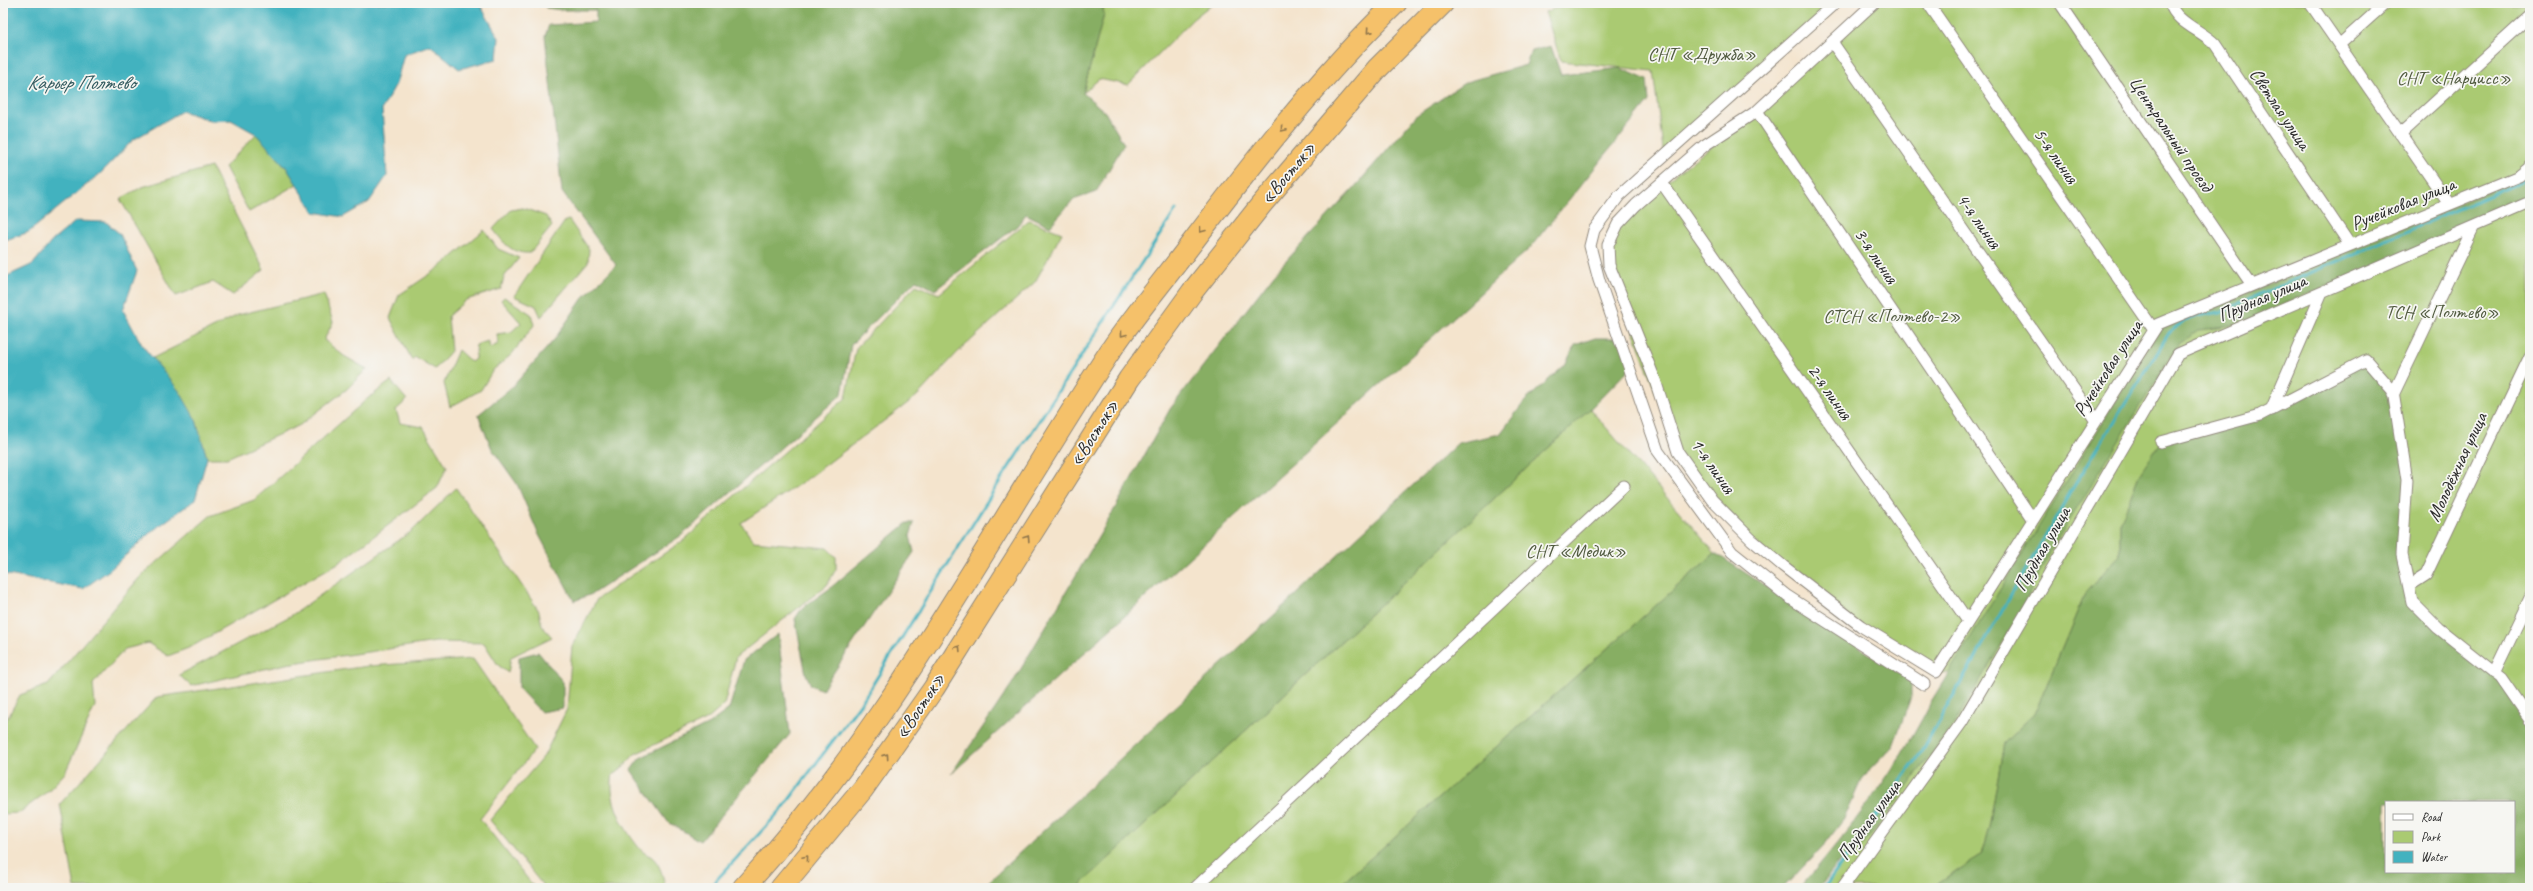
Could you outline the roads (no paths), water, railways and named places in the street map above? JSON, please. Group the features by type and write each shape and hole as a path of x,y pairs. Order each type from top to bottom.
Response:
{"highway":[{"name":"«Восток»","path":"743,888 772,857 844,766 903,683 1107,356 1235,187 1303,104 1396,3"},
{"name":"«Восток»","path":"781,888 863,789 929,694 1129,379 1192,292 1261,205 1377,69 1442,3"}],"street":[{"path":"1835,3 1619,196 1594,230 1590,246 1599,280 1658,451 1732,552 1787,596 1924,684"},
{"name":"1-я линия","path":"1874,3 1757,111 1705,145 1636,205 1618,224 1608,245 1609,265 1655,380 1678,452 1712,500 1752,540 1862,626 1936,672"},
{"name":"5-я линия","path":"1928,3 2154,330"},
{"name":"Центральный проезд","path":"2060,3 2252,285"},
{"name":"Светлая улица","path":"2170,3 2176,15 2215,44 2350,245"},
{"path":"2310,3 2450,204"},
{"path":"2339,45 2386,3"},
{"path":"2400,134 2530,16"},
{"name":"4-я линия","path":"1832,42 2096,421"},
{"name":"3-я линия","path":"1757,111 2033,520"},
{"name":"Ручейковая улица","path":"1936,672 2158,324 2519,176 2530,167"},
{"name":"2-я линия","path":"1662,183 1968,621"},
{"name":"Прудная улица","path":"1842,888 1962,722 2178,354 2530,202"},
{"path":"2393,395 2472,228"},
{"path":"2271,410 2322,292"},
{"name":"Молодёжная улица","path":"2409,586 2426,575 2530,356"},
{"path":"2161,442 2260,415 2366,360 2393,391 2407,480 2402,555 2412,602 2438,628 2501,678 2530,720"},
{"path":"1195,888 1624,486"},
{"path":"2494,673 2530,598"}],"water":[{"name":"Карьер Полтево","path":"3,3 479,3 499,38 497,59 459,69 430,45 404,55 396,84 382,109 387,176 369,202 343,217 314,212 286,167 256,134 231,120 212,121 182,111 133,140 101,173 29,232 3,241"},
{"path":"76,221 106,222 120,234 137,271 123,310 142,345 180,392 196,420 207,458 195,500 151,532 111,569 83,589 3,574 3,278 33,264 52,241"}],"waterway":[{"path":"1824,888 1917,759 2071,491 2169,333 2187,318 2220,312 2530,178"},
{"path":"709,888 783,808 863,700 996,487 1176,210"}],"park label":[{"name":"СНТ «Дружба»","path":"1702,54"},
{"name":"СНТ «Нарцисс»","path":"2454,78"},
{"name":"ТСН «Полтево»","path":"2442,312"},
{"name":"СТСН «Полтево-2»","path":"1892,316"},
{"name":"СНТ «Медик»","path":"1576,551"}]}
